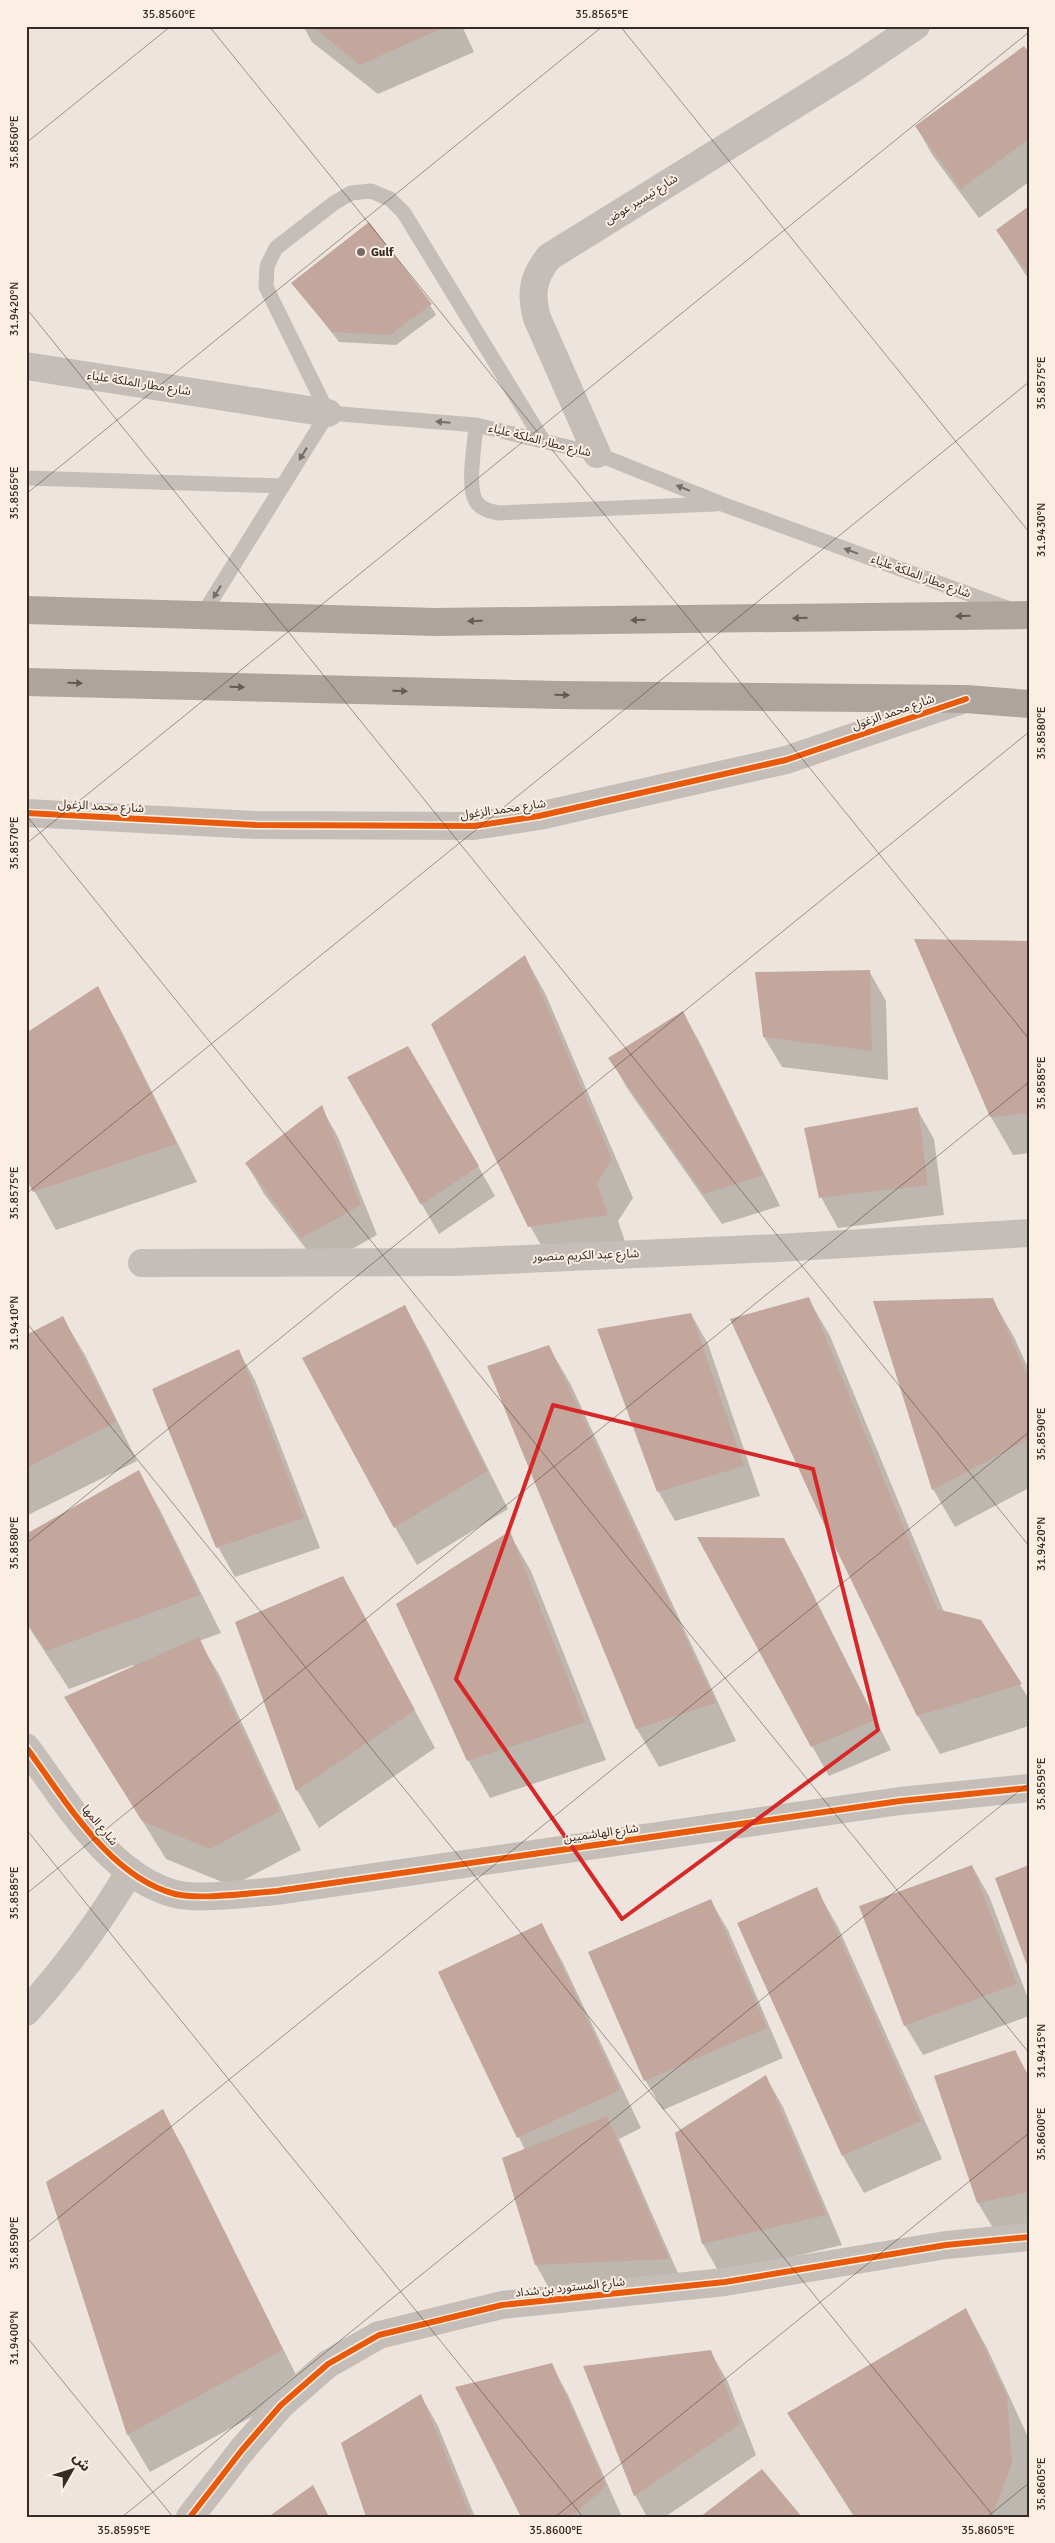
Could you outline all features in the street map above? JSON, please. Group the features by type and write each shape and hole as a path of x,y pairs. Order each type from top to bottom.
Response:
{"highway":[{"name":"شارع مطار الملكة علياء","path":"26,610 435,622 1029,616"},
{"path":"26,682 558,695 966,699 1029,704"}],"street":[{"name":"شارع تيسير عوض","path":"597,454 537,318 532,302 532,285 539,269 549,256 854,68 916,26"},
{"name":"شارع مطار الملكة علياء","path":"26,366 328,413"},
{"name":"شارع محمد الزغول","path":"26,813 256,825 474,826 539,816 786,760 966,699"},
{"name":"شارع عبد الكريم منصور","path":"142,1263 456,1262 778,1248 1029,1233"},
{"name":"شارع المها","path":"26,1747 83,1824 106,1851 130,1871 152,1885 176,1894"},
{"name":"شارع الهاشميين","path":"900,1802 1029,1772"},
{"name":"شارع الهاشميين","path":"176,1894 217,1896 277,1891 900,1802 1029,1788"},
{"path":"26,2012 61,1974 98,1924 130,1871"},
{"name":"شارع المستورد بن شداد","path":"190,2517 242,2450 281,2405 328,2364 379,2335 502,2305 724,2282 946,2245 1029,2237"}],"lane":[{"path":"203,614 328,413 266,287 267,266 276,248 334,203 351,193 371,191 390,199 404,213 542,439"},
{"name":"شارع مطار الملكة علياء","path":"328,413 476,424 597,454 722,504 1029,616"},
{"path":"476,424 472,491 477,502 486,510 498,513 722,504"},
{"path":"26,478 283,486"}],"highlighted area":[{"path":"553,1405 813,1469 878,1730 622,1919 456,1679"}],"building":[{"path":"312,26 447,26 360,65"},
{"path":"1024,46 1029,52 1029,139 961,189 915,126"},
{"path":"1029,206 1029,275 996,230"},
{"name":"Gulf","path":"369,222 432,304 390,335 332,332 291,283"},
{"path":"914,939 1029,941 1029,1113 990,1117"},
{"path":"525,955 612,1159 597,1183 608,1215 528,1227 431,1024"},
{"path":"870,970 872,1051 763,1037 755,972"},
{"path":"98,986 177,1144 33,1192 26,1179 26,1033"},
{"path":"683,1011 763,1175 704,1194 608,1058"},
{"path":"408,1046 479,1166 421,1205 347,1077"},
{"path":"322,1105 361,1205 301,1238 245,1163"},
{"path":"918,1107 928,1185 819,1198 804,1128"},
{"path":"809,1297 937,1609 981,1620 1022,1684 917,1716 823,1522 730,1319"},
{"path":"993,1298 1029,1379 1029,1439 932,1490 873,1301"},
{"path":"405,1305 487,1471 394,1528 302,1358"},
{"path":"691,1313 744,1466 657,1492 597,1329"},
{"path":"63,1316 116,1422 26,1468 26,1335"},
{"path":"549,1345 716,1703 636,1729 487,1366"},
{"path":"239,1349 304,1518 216,1548 152,1389"},
{"path":"139,1470 200,1595 46,1651 26,1621 26,1534"},
{"path":"510,1531 585,1722 467,1761 396,1604"},
{"path":"697,1537 784,1538 875,1720 811,1747"},
{"path":"343,1576 415,1710 296,1791 235,1622"},
{"path":"199,1637 280,1811 210,1849 142,1821 64,1697"},
{"path":"972,1865 1017,1984 904,2026 859,1906"},
{"path":"1029,1865 1029,1971 995,1878"},
{"path":"817,1887 921,2121 842,2156 737,1923"},
{"path":"711,1899 767,2028 644,2081 588,1952"},
{"path":"542,1923 620,2090 517,2138 438,1972"},
{"path":"1015,2050 1029,2077 1029,2192 977,2203 934,2076"},
{"path":"766,2075 826,2215 702,2244 675,2133"},
{"path":"163,2109 283,2350 127,2435 46,2182"},
{"path":"607,2116 669,2259 535,2265 502,2158"},
{"path":"966,2308 1007,2397 1012,2463 994,2511 985,2517 855,2517 787,2413"},
{"path":"711,2350 740,2424 634,2496 583,2366"},
{"path":"552,2363 606,2486 571,2517 521,2517 455,2387"},
{"path":"421,2394 471,2517 366,2517 341,2443"},
{"path":"762,2469 802,2517 700,2517"},
{"path":"313,2485 329,2517 268,2517"}],"cycle path":[{"path":"26,813 256,825 474,826 539,816 786,760 966,699"},
{"path":"26,1747 72,1811 109,1853 129,1871 151,1885 185,1896 225,1896 277,1891 900,1801 1029,1788"},
{"path":"190,2517 242,2450 281,2405 328,2364 379,2335 502,2305 725,2282 946,2245 1029,2237"}],"place":[{"name":"Gulf","path":"361,252"}]}
